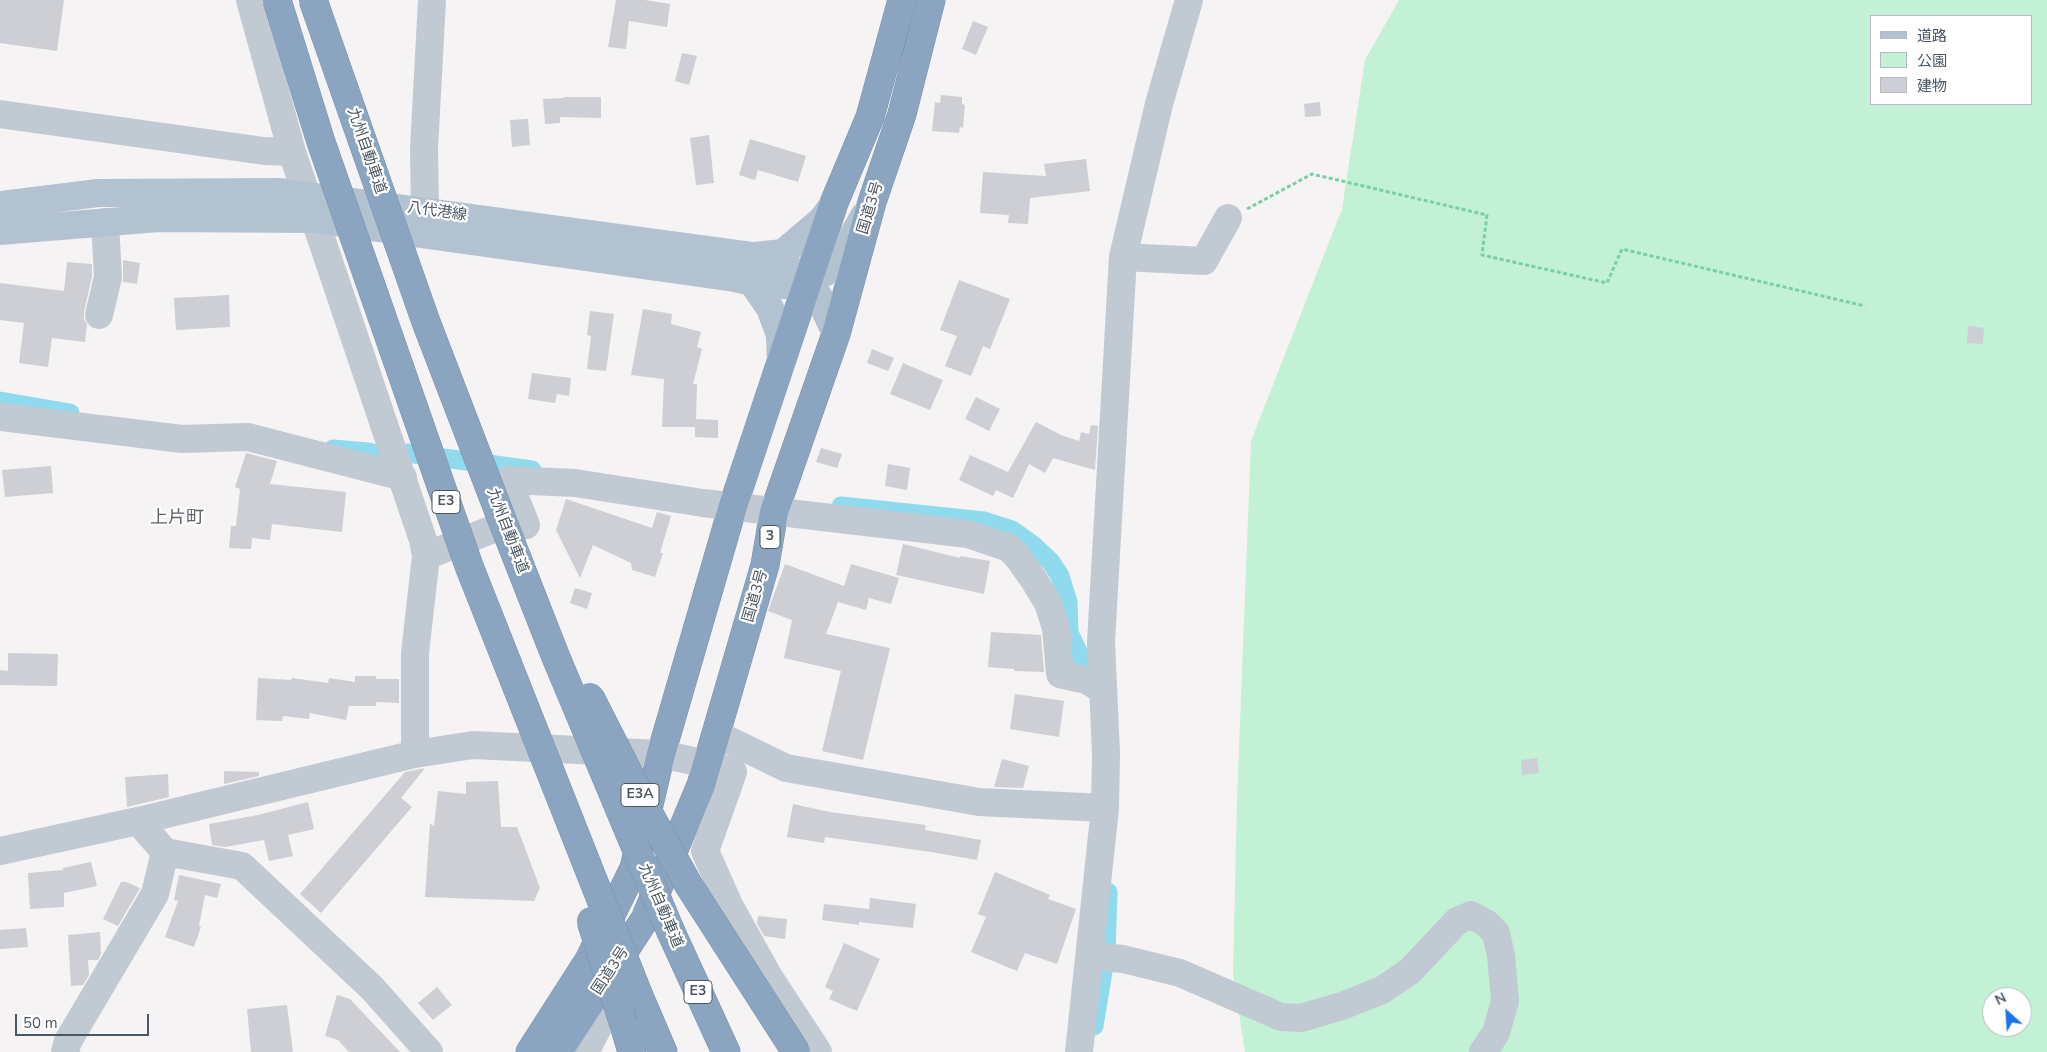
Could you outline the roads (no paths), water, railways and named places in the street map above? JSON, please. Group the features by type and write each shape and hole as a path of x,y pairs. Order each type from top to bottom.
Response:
{"highway":[{"name":"E3","path":"276,0 327,160 469,566 662,1052"},
{"name":"九州自動車道","path":"313,0 426,322 504,526 555,655 671,932 726,1052"},
{"name":"国道3号","path":"530,1052 589,960 634,868 661,754 733,506 834,203 870,117 902,0"},
{"name":"国道3号","path":"558,1052 645,919 704,775 765,565 774,512 836,334 872,202 902,114 930,0"},
{"name":"E3A","path":"504,526 652,819 720,936 796,1052"},
{"path":"469,566 492,652 585,903 632,1052"}],"main road":[{"name":"八代港線","path":"0,205 98,193 280,192 310,207 735,278 783,253 821,221 834,203"},
{"path":"808,282 829,270 846,248 872,202"},
{"name":"八代港線","path":"0,231 310,207 425,210 753,269 778,262 808,282 819,297 836,334"},
{"path":"753,269 780,335 781,364"}],"street":[{"path":"250,0 292,152 423,540 426,556 416,652 415,754"},
{"path":"425,210 424,149 432,0"},
{"path":"1079,1052 1105,808 1106,753 1101,642 1123,256 1159,104 1189,0"},
{"path":"0,114 264,151 292,152"},
{"path":"1123,256 1204,261 1228,218"},
{"path":"99,315 108,277 106,222"},
{"path":"0,417 182,439 248,437 403,477"},
{"path":"426,556 493,529 526,525 508,480 575,483 703,503 968,534 1009,548 1034,580 1048,603 1056,628 1060,674 1086,680 1103,690"},
{"path":"716,734 786,768 979,802 1105,808"},
{"path":"0,842 0,851 138,821 415,754 473,745 661,754 704,775 732,772 704,851 729,905 769,977 818,1052"},
{"path":"586,1052 648,934 704,775"},
{"path":"138,821 165,852 242,866 372,988 429,1052"},
{"path":"65,1052 68,1041 155,894 165,852"},
{"path":"1090,956 1123,959 1180,973 1281,1017 1301,1018 1342,1006 1382,990 1410,971 1457,921 1471,915 1486,922 1496,933 1501,956 1505,1001 1496,1033 1483,1052"}],"waterway":[{"path":"0,401 70,413"},
{"path":"333,449 368,452 384,456"},
{"path":"407,453 532,470"},
{"path":"841,506 984,521 1012,530 1033,545 1051,562 1060,576 1068,602 1069,633 1088,672"},
{"path":"1094,1026 1106,954 1108,892"}],"district":[{"name":"上片町","path":"177,519"}]}
